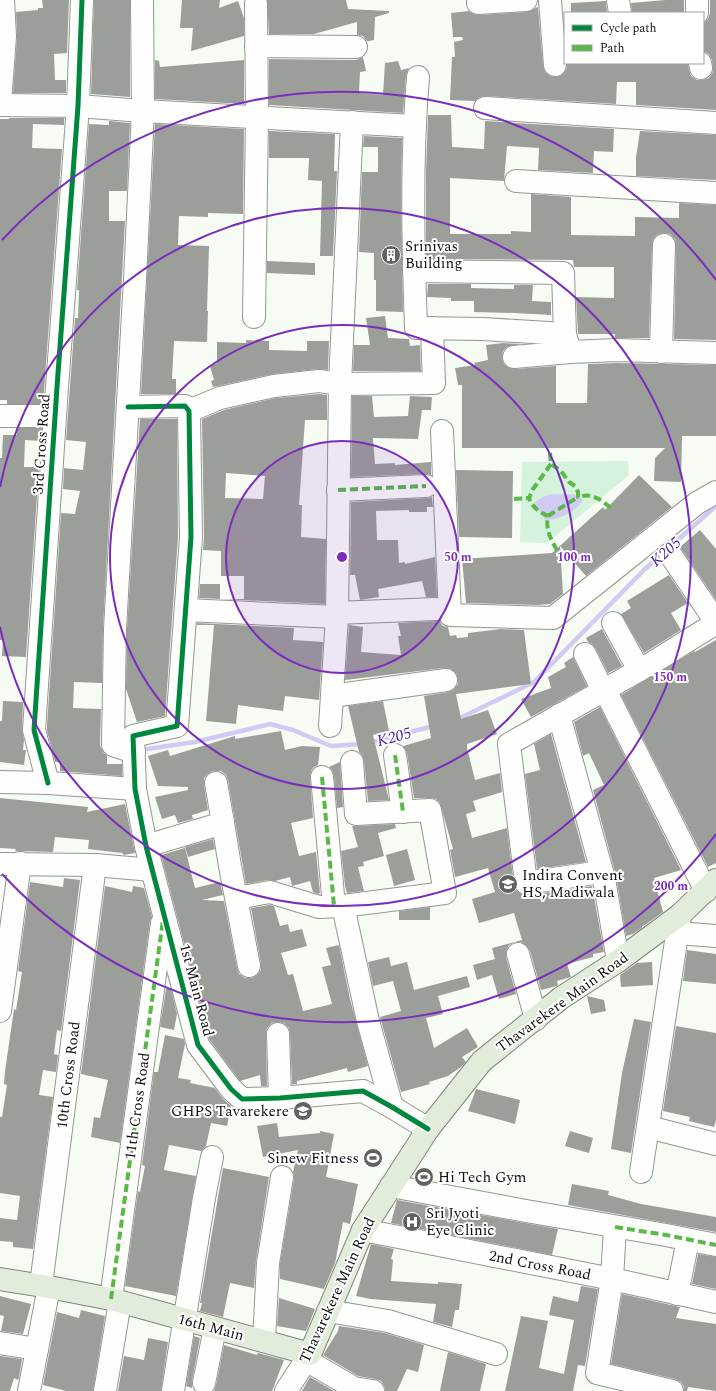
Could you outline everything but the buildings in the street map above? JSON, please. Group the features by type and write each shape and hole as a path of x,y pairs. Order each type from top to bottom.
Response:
{"main road":[{"name":"Thavarekere Main Road","path":"308,1357 363,1230 428,1129 482,1061 561,998 679,924 711,885"},
{"name":"16th Main","path":"0,1279 116,1300 264,1341 308,1357"}],"street":[{"path":"3,0 5,36 0,104 78,106 414,126"},
{"name":"3rd Cross Road","path":"48,783 34,730 78,106 82,0"},
{"path":"134,752 113,745 115,629 143,111 142,0"},
{"path":"478,3 526,0"},
{"path":"550,0 555,65"},
{"path":"618,0 620,12"},
{"path":"697,0 697,12"},
{"path":"254,317 257,117 256,4"},
{"path":"256,46 356,47"},
{"path":"418,77 414,126 414,271 416,328 483,329 617,350 716,353"},
{"path":"485,108 716,123"},
{"path":"330,726 336,615 340,384 352,122"},
{"path":"516,181 716,193"},
{"path":"660,352 664,245"},
{"path":"414,271 563,274 567,343"},
{"path":"189,411 220,398 274,386 319,381 340,384 434,383 432,328"},
{"path":"514,356 567,343"},
{"path":"128,406 185,406 189,411 191,537 186,610 336,615 436,609"},
{"path":"0,416 55,416"},
{"path":"442,430 450,615 553,618 697,503 716,492"},
{"path":"338,490 426,486"},
{"path":"601,872 526,883 509,744 639,670 716,623 670,554"},
{"name":"1st Main Road","path":"186,610 177,726 133,736 135,789 146,846 198,1045 231,1089 242,1099 280,1098 363,1091 428,1129"},
{"path":"613,623 639,670"},
{"path":"585,654 711,885"},
{"path":"332,696 446,680"},
{"path":"559,715 601,872 618,961"},
{"path":"395,755 403,812"},
{"path":"237,898 270,892 319,907 339,906 445,893 430,810 356,814 352,762"},
{"path":"322,777 339,906 368,1021 392,1107"},
{"path":"0,782 48,783 135,789"},
{"path":"216,783 249,966"},
{"path":"146,846 223,823"},
{"path":"0,1011 10,863 95,865 152,870"},
{"name":"10th Cross Road","path":"29,1391 37,1349 45,1286 95,865"},
{"name":"11th Cross Road","path":"105,1391 164,913"},
{"path":"641,1172 679,924 716,936"},
{"path":"518,954 536,1019"},
{"path":"278,1034 280,1098"},
{"path":"648,1127 716,1144"},
{"path":"173,1391 212,1158"},
{"path":"264,1341 268,1263 282,1177"},
{"path":"391,1186 526,1212 615,1226 716,1245"},
{"path":"615,1226 612,1279 597,1373 672,1391"},
{"name":"2nd Cross Road","path":"363,1230 612,1279 716,1302"},
{"path":"677,1294 688,1240"},
{"path":"328,1311 388,1321 496,1354"},
{"path":"204,1383 215,1328"},
{"path":"0,1343 37,1349"},
{"path":"308,1357 354,1388 373,1391"},
{"name":"Thavarekere Main Road","path":"286,1391 308,1357"}],"green space":[{"path":"628,461 629,475 547,543 520,542 522,462"}],"shaded area":[{"path":"551,494 577,495 580,496 582,501 575,509 559,518 549,520 544,519 535,502"}],"waterway":[{"name":"K205","path":"670,547 716,506"},
{"name":"K205","path":"456,720 534,682 645,569 664,552"},
{"name":"K205","path":"140,750 195,742 270,724 293,730 331,746 362,744"},
{"name":"K205","path":"369,743 433,726"}],"marked path":[{"path":"550,453 551,464 561,471 569,482 575,486 578,492 578,497 593,496 613,509"},
{"path":"551,464 533,489 529,498 537,509 548,516 548,531 559,554"},
{"path":"338,490 426,486"},
{"path":"548,516 578,497"},
{"path":"514,499 529,498"},
{"path":"395,755 403,812"},
{"path":"322,777 334,906"},
{"path":"111,1299 163,920"},
{"path":"615,1227 716,1245"}],"cycle path":[{"path":"48,783 34,730 78,106 82,0"},
{"path":"128,407 185,406 189,411 191,537 177,726 133,736 135,789 146,846 198,1045 231,1089 242,1099 280,1098 363,1091 428,1129"}],"place":[{"name":"Srinivas Building","path":"391,255"},
{"name":"Indira Convent HS, Madiwala","path":"508,884"},
{"name":"GHPS Tavarekere","path":"303,1111"},
{"name":"Sinew Fitness","path":"373,1158"},
{"name":"Hi Tech Gym","path":"424,1177"},
{"name":"Sri Jyoti Eye Clinic","path":"412,1222"}]}
